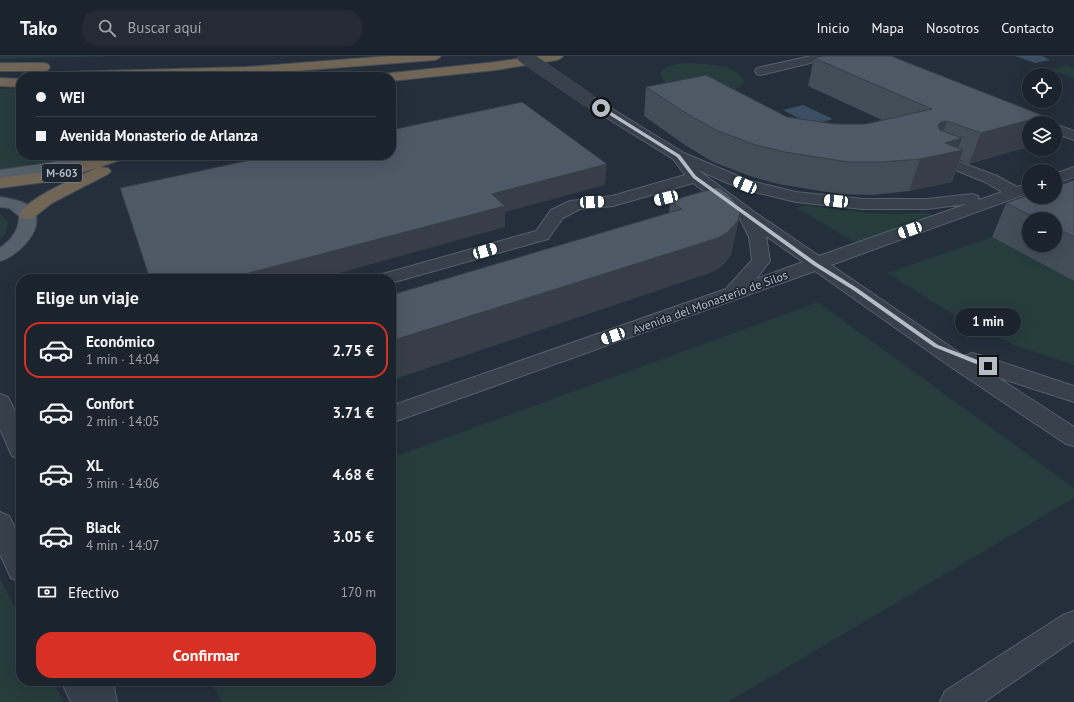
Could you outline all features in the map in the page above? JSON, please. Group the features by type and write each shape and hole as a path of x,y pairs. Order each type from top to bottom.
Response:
{"highway":[{"path":"0,67 147,65 315,56"},
{"path":"210,72 246,71 435,56"},
{"path":"396,77 496,66 557,56"},
{"path":"0,78 16,77"},
{"path":"0,82 16,83"},
{"name":"M-603","path":"0,183 52,175 107,160"},
{"path":"27,214 46,200 124,160"}],"main road":[{"name":"M-603","path":"0,175 42,170 82,160"},
{"path":"0,202 14,204 27,214 29,224 23,236 10,249 0,256"}],"street":[{"path":"524,56 588,100 678,156 745,185 796,197 863,204 927,204 977,199 1022,189"},
{"path":"761,71 827,56"},
{"path":"1062,131 1074,136"},
{"path":"678,156 701,182 815,264 855,289 936,346 1074,438"},
{"path":"936,157 991,179 1022,189"},
{"path":"1062,176 1074,172"},
{"path":"637,206 701,182"},
{"path":"396,276 542,234 557,214 576,204 613,201 701,182"},
{"name":"Avenida del Monasterio de Silos","path":"396,412 732,294 1022,189"},
{"path":"732,294 761,261 758,237 747,215"},
{"path":"936,346 1002,371 1074,394"},
{"path":"0,402 16,439"},
{"path":"0,523 16,559"},
{"path":"956,702 1074,624"},
{"path":"79,686 88,702"},
{"path":"98,686 101,702"}],"green space":[{"path":"0,56 127,56 0,59"},
{"path":"692,63 721,66 735,72 741,76 744,81 741,86 733,91 668,85 662,79 660,74 662,70 674,65"},
{"path":"1067,65 1074,68 1074,78 1062,74 1062,68 1057,68"},
{"path":"365,68 341,72 311,72"},
{"path":"16,88 16,160 62,160 19,168 0,169 0,89"},
{"path":"806,205 848,211 891,214 926,213 931,214 931,217 856,243 797,208"},
{"path":"0,213 8,222 6,233 0,240"},
{"path":"992,237 1074,281 1074,365 1014,345 956,316 887,273"},
{"path":"818,302 1074,488 1074,498 728,702 222,702 213,686 396,686 396,456"},
{"path":"0,579 16,609 16,686 56,686 64,702 0,702"}],"water":[{"path":"1015,56 1042,56 1050,60 1035,63"},
{"path":"803,105 833,119 811,125 783,110"}],"building":[{"path":"823,56 891,56 1044,116 1022,116 1022,122 981,133 947,121 941,122 938,125 940,130 962,138 945,143 963,150 920,159 882,162 848,162 785,152 756,145 718,131 689,115 646,87 706,75 787,117 834,124 866,124 932,109 814,58"},
{"path":"522,102 607,164 492,194 505,206 245,274 148,274 120,188 251,160 396,160 396,129"},
{"path":"1074,180 1074,237 1062,231 1062,212 1024,212 1006,203 1022,197 1022,204 1062,204 1062,184"},
{"path":"718,187 728,194 735,202 740,213 738,221 728,232 718,238 396,339 396,294 682,209 670,201"}],"route":[{"path":"601,108 678,156 694,177 815,264 855,289 936,346 988,366"}]}
